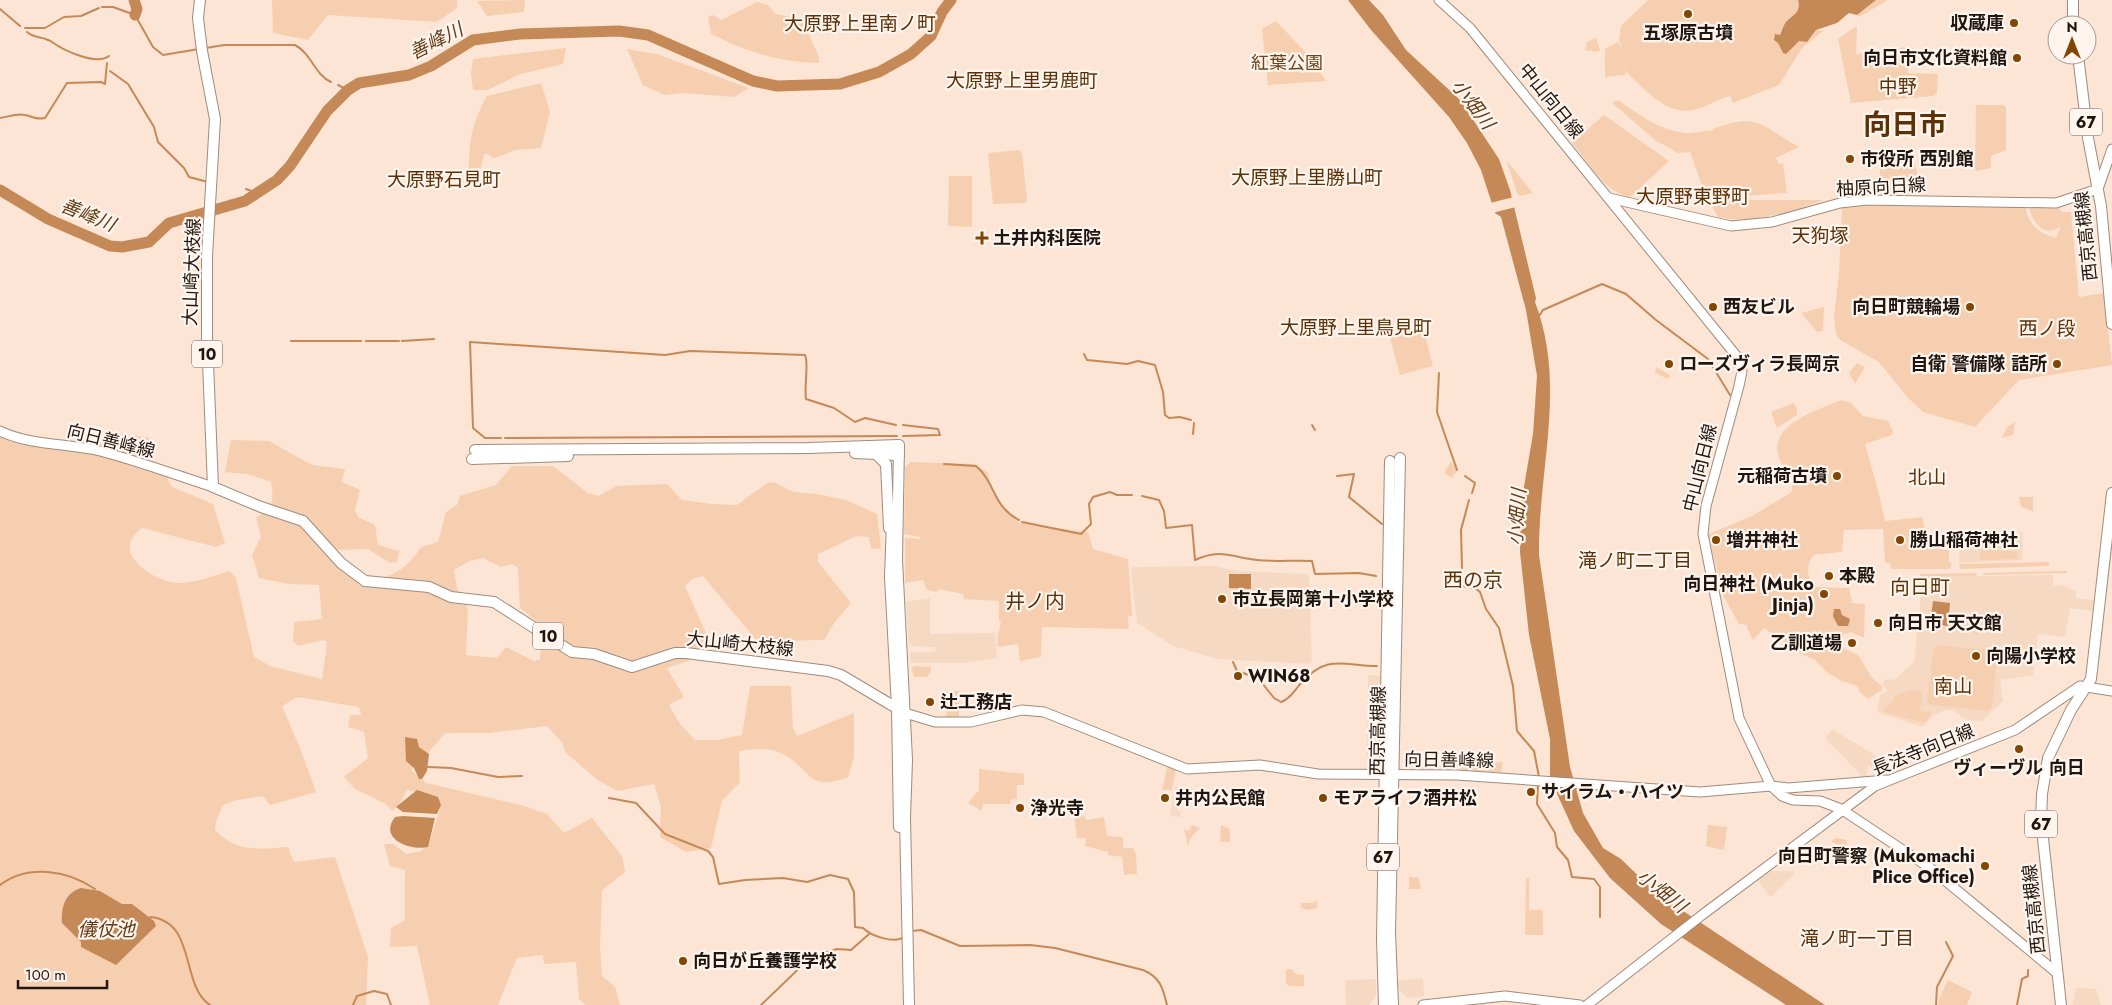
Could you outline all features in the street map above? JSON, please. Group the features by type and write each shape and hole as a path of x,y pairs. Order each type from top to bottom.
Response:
{"main road":[{"name":"大山崎大枝線","path":"200,0 198,18 215,119 209,221 207,337 213,487 261,507 303,521 341,563 365,581 429,587 451,597 494,602 572,652 594,654 632,667 675,654 686,653 756,663 813,667 841,675 901,710"},
{"name":"中山向日線","path":"1439,0 1470,28 1739,358 1742,371 1739,386 1706,506 1702,534 1739,718 1770,786"},
{"path":"2074,0 2074,15"},
{"name":"西京高槻線","path":"2079,65 2088,138 2098,188 2112,324"},
{"path":"2098,188 2112,149"},
{"name":"柚原向日線","path":"1609,198 1732,226 1772,222 1851,202 1939,200 2056,203 2098,188"},
{"name":"向日善峰線","path":"0,431 22,440 99,451 213,487"},
{"path":"800,448 899,450 876,454 474,454 800,448"},
{"path":"890,542 895,471 899,450"},
{"path":"899,450 897,560 909,1005"},
{"path":"876,454 886,464 901,710 902,1005"},
{"name":"西京高槻線","path":"1384,1005 1395,460"},
{"name":"西京高槻線","path":"2060,1005 2041,820 2042,794 2045,772 2053,746 2071,710 2091,678 2112,493"},
{"path":"2088,685 2112,691"},
{"name":"長法寺向日線","path":"1587,1005 1841,809 1887,780 2016,730 2080,686 2088,685"},
{"name":"向日善峰線","path":"901,710 935,722 971,722 1022,710 1044,712 1187,768 1260,765 1318,774 1457,776 1700,792 1770,786 1788,788 1887,780"},
{"path":"1770,786 1788,798 1820,801 1841,809 1930,868 2057,973"},
{"name":"西京高槻線","path":"1387,878 1393,1005"},
{"path":"1423,1005 1506,996 1580,1005"}],"shaded area":[{"path":"1960,530 2023,533 2022,560 1959,563"},
{"name":"市立長岡第十小学校","path":"1214,566 1238,571 1307,574 1309,576 1312,662 1309,664 1218,659 1173,646 1137,623 1131,570 1133,567"},
{"name":"向陽小学校","path":"2053,575 2053,585 2065,586 2076,592 2076,598 2094,600 2093,611 2070,608 2065,637 2038,634 2033,675 2000,680 2003,701 1982,721 1966,720 1953,710 1946,710 1933,715 1923,727 1877,712 1880,695 1888,690 1882,685 1885,679 1894,680 1914,662 1923,577"},
{"path":"930,598 930,634 995,633 997,658 962,663 911,663 910,654 912,652 935,652 936,647 912,646 909,644 906,602"},
{"path":"1368,675 1381,676 1379,771 1367,771"},
{"path":"1832,729 1884,761 1882,768 1868,766 1866,779 1861,779 1859,773 1825,738"},
{"path":"1175,787 1186,789 1185,797 1180,797 1178,811 1181,811 1180,817 1170,816"},
{"path":"1766,871 1793,871 1795,873 1771,897 1756,879"},
{"path":"1423,978 1424,996 1408,998 1399,990 1398,981"},
{"path":"1376,979 1376,995 1369,1005 1346,1005 1345,980"},
{"path":"2076,988 2096,989 2101,1005 2072,1005"}],"green space":[{"path":"272,0 457,0 457,8 437,22 328,15 308,40 273,33"},
{"path":"525,0 524,12 487,16 477,1"},
{"path":"1648,0 1798,0 1799,9 1786,23 1778,42 1783,53 1786,53 1799,41 1807,42 1816,30 1823,31 1802,48 1779,85 1733,103 1730,96 1697,109 1676,110 1658,101 1626,72 1624,66 1626,75 1605,77 1605,49 1618,42 1622,51 1619,40 1621,26"},
{"path":"1876,0 1888,0 1859,17 1857,15"},
{"path":"757,2 768,5 776,14 802,19 819,57 819,63 790,61 763,55 711,34 708,17 713,15 721,20"},
{"name":"紅葉公園","path":"1276,21 1310,57 1326,81 1268,85 1262,29"},
{"path":"1857,27 1856,54 1907,47 1908,73 1938,74 1937,93 1933,96 1851,103 1838,39"},
{"path":"1596,38 1600,50 1597,52 1585,50 1587,42"},
{"path":"566,48 563,64 521,74 487,90 473,90 471,73 473,59"},
{"path":"627,49 657,54 749,88 734,97 683,93 664,95 643,85"},
{"path":"541,83 550,112 541,148 516,150 494,158 485,153 477,180 469,174 470,143 474,124 487,96"},
{"path":"1618,100 1649,121 1675,131 1689,133 1713,131 1713,129 1741,121 1759,124 1768,128 1799,147 1776,158 1779,164 1783,163 1787,193 1738,196 1752,200 1824,200 1771,216 1743,219 1718,217 1706,196 1690,152 1678,153 1655,140 1612,103"},
{"path":"1976,105 2003,105 2006,107 2006,150 1991,156 1991,168 1977,171 1975,170"},
{"path":"1604,115 1669,161 1630,197 1621,194 1604,183 1572,143"},
{"path":"1019,150 1022,153 1027,200 1025,203 993,204 988,155 989,153"},
{"path":"1880,154 1910,154 1918,176 1918,184 1912,193 1880,195"},
{"path":"1507,161 1533,193 1520,196 1517,193"},
{"path":"949,176 972,176 972,227 948,226"},
{"name":"向日町競輪場","path":"1871,205 2025,205 2028,217 2035,227 2044,234 2056,238 2061,227 2049,231 2042,228 2032,218 2030,206 2058,208 2063,212 2071,212 2079,297 2104,293 2112,365 2019,380 1975,427 1923,412 1906,396 1879,362 1840,340 1836,334 1834,317 1839,272 1842,208"},
{"path":"1824,307 1823,331 1817,332 1801,313"},
{"path":"1424,330 1433,366 1400,375 1390,338"},
{"path":"1857,363 1865,367 1855,384 1849,373"},
{"path":"1656,367 1670,375 1668,379 1655,373"},
{"path":"1841,400 1851,403 1863,416 1888,421 1893,431 1892,435 1865,444 1885,521 1922,517 1925,528 1933,543 1949,550 1949,562 1952,563 1950,569 1891,569 1890,563 1885,563 1883,529 1844,530 1842,552 1814,555 1811,559 1808,571 1814,587 1849,588 1852,602 1850,603 1865,604 1864,638 1851,632 1844,634 1838,646 1858,655 1872,678 1882,686 1882,690 1868,699 1860,692 1857,686 1842,681 1828,673 1815,660 1803,655 1764,628 1753,640 1746,625 1739,624 1723,595 1709,539 1709,534 1752,516 1792,492 1792,478 1781,462 1777,449 1780,437 1788,427 1799,419"},
{"path":"1794,403 1797,415 1777,428 1771,412"},
{"path":"2015,422 2013,435 2002,438 2007,427"},
{"path":"112,432 150,438 145,468 165,474 172,487 213,504 225,543 216,547 142,528 133,537 130,547 132,556 138,564 157,577 179,583 198,581 229,571 236,578 254,657 270,666 322,679 327,642 323,640 298,646 293,641 294,622 322,619 319,585 288,584 259,578 252,555 261,537 256,518 271,503 271,482 247,474 225,472 231,440 269,441 312,465 345,469 342,482 360,490 355,510 358,517 375,525 378,545 399,551 397,562 390,563 368,549 336,550 333,558 358,580 369,580 387,576 402,569 421,547 438,542 446,512 457,505 460,496 496,485 512,466 553,466 588,493 598,496 617,486 667,484 682,500 737,505 767,483 774,482 793,492 817,494 846,500 877,514 881,549 871,548 869,537 857,536 818,554 818,562 851,603 834,623 824,640 757,641 703,576 692,579 685,586 705,631 706,649 691,660 667,668 684,697 669,705 680,724 695,740 716,740 742,735 750,686 791,686 793,728 797,736 854,713 854,758 848,777 834,781 817,781 791,759 776,751 760,749 739,751 740,782 722,801 711,848 686,852 660,837 661,807 654,784 618,791 599,781 566,753 562,742 547,726 489,733 445,733 428,753 414,757 412,771 426,783 521,805 547,814 564,833 592,818 622,856 625,872 602,890 600,948 602,976 615,987 620,1005 586,1005 579,999 576,962 544,964 543,955 517,958 498,1005 430,1005 417,946 390,947 391,928 405,920 405,870 390,866 384,844 393,844 406,854 421,851 429,843 440,810 437,797 407,790 399,805 392,811 386,804 355,789 344,777 368,758 364,732 348,727 350,715 361,715 359,707 298,697 282,706 316,792 270,805 263,796 237,800 223,805 216,821 215,830 232,843 240,846 258,849 288,847 294,862 335,857 368,957 366,1005 0,1005 0,435 33,445 110,449","holes":["483,558 501,567 512,564 518,568 520,608 543,626 540,659 534,661 506,647 497,658 466,655 468,608 457,589 454,570 470,561"]},
{"path":"1451,461 1457,471 1452,478 1444,473"},
{"path":"911,462 975,464 988,473 993,494 1019,523 1088,532 1093,549 1128,559 1132,616 1128,616 1129,629 1042,627 1041,657 1020,661 1018,644 998,647 997,640 1001,622 999,620 999,601 964,599 963,594 938,589 937,592 927,590 923,580 905,583 905,538 920,539 921,537 904,534 905,467"},
{"path":"2019,497 2033,497 2033,511 2021,507"},
{"path":"1981,549 2017,551 2017,559 1980,560"},
{"path":"2049,562 2049,566 1960,569 1959,564"},
{"path":"2067,571 2067,573 1983,575 1984,573"},
{"path":"1976,573 1977,576 1920,577 1920,574"},
{"path":"1937,645 1997,651 1992,707 1988,711 1931,705 1927,700 1934,648"},
{"path":"915,666 931,667 931,673 929,673 928,677 914,677 911,668"},
{"path":"1910,690 1922,691 1920,711 1931,712 1924,723 1882,711 1893,701 1894,696"},
{"path":"947,691 959,691 959,720 946,721"},
{"path":"1503,762 1501,772 1464,771 1461,769 1461,765"},
{"path":"1168,764 1176,769 1172,790 1162,790"},
{"path":"979,769 1024,774 1024,785 1017,785 1017,799 1010,800 1011,804 983,804 982,811 968,803 979,790"},
{"path":"1085,816 1086,820 1104,817 1107,836 1123,837 1123,848 1133,848 1136,854 1137,874 1124,875 1122,857 1108,855 1108,852 1085,846 1086,838 1077,838 1074,817"},
{"path":"1192,825 1200,828 1190,839 1188,846 1184,829 1188,831"},
{"path":"1221,825 1230,829 1230,842 1220,842"},
{"path":"1708,825 1727,827 1724,850 1706,846"},
{"path":"1836,838 1846,840 1849,852 1831,841"},
{"path":"1409,877 1419,878 1421,889 1409,889"},
{"path":"1526,878 1529,878 1529,910 1543,910 1543,935 1525,935"},
{"path":"1317,900 1317,908 1308,910 1301,908 1301,903 1312,903"},
{"path":"1286,969 1292,969 1296,974 1304,975 1304,986 1289,986 1286,983"},
{"path":"1948,980 1972,992 1967,1005 1938,1005"}],"water":[{"path":"1348,0 1369,0 1383,15 1406,50 1460,100 1499,159 1510,190 1536,298 1535,302 1544,333 1549,365 1549,427 1539,555 1570,767 1583,813 1603,848 1621,859 1656,893 1825,1005 1786,1005 1661,924 1610,878 1574,831 1550,776 1550,739 1529,635 1520,552 1521,504 1533,434 1537,376 1526,310 1501,217 1495,213 1481,170 1467,143 1449,117 1371,30"},
{"path":"1798,0 1876,0 1857,15 1849,13 1837,23 1816,30 1807,42 1799,41 1786,54 1783,53 1778,43 1774,40 1775,34 1780,35 1785,23 1797,12 1799,7"},
{"path":"1229,574 1251,574 1251,589 1229,588"},
{"path":"1933,601 1950,603 1948,626 1930,624"},
{"path":"1834,609 1840,609 1842,615 1850,619 1848,626 1838,626 1833,616"},
{"path":"405,737 417,739 419,747 429,754 427,771 422,779 419,779 414,768 406,761"},
{"path":"417,790 438,797 441,805 437,814 403,812 396,807"},
{"path":"395,817 435,818 428,847 421,848 405,845 393,837 390,832 391,825"},
{"name":"儀仗池","path":"81,888 100,891 122,904 132,904 154,921 156,926 116,965 81,947 81,942 62,923 62,911 65,901 71,893"}],"pier":[{"path":"1514,197 1516,207 1492,213 1490,203"}],"waterway":[{"path":"134,0 137,9 135,15"},
{"name":"善峰川","path":"0,190 48,219 110,246 122,247 149,242 169,223 245,201 277,180 290,166 327,111 348,90 359,83 409,75 431,66 473,40 520,34 619,31 648,35 753,81 777,86 840,84 879,72 911,54 931,36 942,12 951,0"},
{"path":"102,7 113,7 135,15 153,47 163,55 199,49"},
{"path":"25,28 45,28 64,17 81,16 99,8"},
{"path":"0,9 20,26"},
{"path":"27,32 33,36 49,40 80,56 96,59 103,59 109,56"},
{"path":"206,48 224,45 295,45 305,53 321,74 331,82"},
{"path":"0,118 19,114 45,118 67,83 101,82 105,84 107,63"},
{"path":"110,71 128,84 154,127 158,142 184,168 189,177 208,182"},
{"path":"338,85 348,90"},
{"path":"246,189 257,193"},
{"path":"1539,316 1543,310 1602,284 1626,294 1656,320 1708,359 1730,395"},
{"path":"402,341 434,339"},
{"path":"291,341 361,341"},
{"path":"366,341 399,341"},
{"path":"501,438 485,438 473,428 470,342 665,355 690,351 805,355 807,363 806,399 834,408 855,422 865,418 896,425"},
{"path":"1084,354 1087,360 1127,364 1138,361 1155,365 1163,392 1165,415 1169,418 1180,417 1191,420"},
{"path":"1439,373 1437,412 1457,470"},
{"path":"1193,434 1194,423"},
{"path":"903,425 938,429 940,435 903,436"},
{"path":"1312,425 1315,430"},
{"path":"505,438 897,436"},
{"path":"944,464 976,466 1004,508 1019,520"},
{"path":"1337,476 1354,474 1349,497 1382,524"},
{"path":"1465,476 1475,483 1472,493"},
{"path":"1022,522 1081,534 1091,524 1089,504 1093,497 1110,492 1117,495 1132,495"},
{"path":"1142,496 1159,500 1164,511 1166,528 1192,525 1195,560 1204,556 1226,554 1264,561 1312,561 1315,574 1359,573 1376,576"},
{"path":"1462,568 1461,530 1469,500"},
{"path":"1450,575 1455,585 1475,588 1480,592 1486,609 1499,628 1513,686 1517,731 1534,751 1539,777"},
{"path":"1233,662 1237,671 1258,678 1274,698 1281,702 1290,697 1311,674 1328,664 1346,663 1377,666"},
{"path":"428,767 451,768 498,777 522,776"},
{"path":"1538,784 1537,804 1555,833 1557,847 1568,860 1572,877 1594,879 1600,887 1600,917"},
{"path":"609,798 636,803 665,834 708,851 713,857 719,884 745,880 783,878 807,882 830,875 848,879 854,892 855,927 863,928 871,934 883,938 894,940 904,937"},
{"path":"0,885 11,878 23,874 48,872 72,877 95,889"},
{"path":"150,917 165,921 175,930 182,942 195,984 201,996 210,1005"},
{"path":"912,931 921,930 960,946 1030,945 1055,948 1143,970 1153,976 1160,984 1167,1005"},
{"path":"761,1005 811,957 837,949 851,950 869,934"},
{"path":"1936,1005 1937,987 1953,956 1946,942"},
{"path":"2017,1005 2022,979 2028,976 2028,970"},
{"path":"353,1005 357,996 374,991 387,994 391,1005"}],"place":[{"name":"五塚原古墳","path":"1688,14"},
{"name":"収蔵庫","path":"2014,23"},
{"name":"向日市文化資料館","path":"2017,58"},
{"name":"市役所 西別館","path":"1850,159"},
{"name":"土井内科医院","path":"982,238"},
{"name":"西友ビル","path":"1713,307"},
{"name":"向日町競輪場","path":"1970,307"},
{"name":"ローズヴィラ長岡京","path":"1669,364"},
{"name":"自衛 警備隊 詰所","path":"2057,364"},
{"name":"元稲荷古墳","path":"1837,476"},
{"name":"増井神社","path":"1716,540"},
{"name":"勝山稲荷神社","path":"1900,540"},
{"name":"本殿","path":"1829,576"},
{"name":"向日神社 (Muko Jinja)","path":"1824,594"},
{"name":"市立長岡第十小学校","path":"1222,599"},
{"name":"向日市 天文館","path":"1878,623"},
{"name":"乙訓道場","path":"1852,643"},
{"name":"向陽小学校","path":"1976,656"},
{"name":"WIN68","path":"1238,676"},
{"name":"辻工務店","path":"930,702"},
{"name":"ヴィーヴル 向日","path":"2019,749"},
{"name":"サイラム・ハイツ","path":"1531,792"},
{"name":"井内公民館","path":"1165,798"},
{"name":"モアライフ酒井松","path":"1323,798"},
{"name":"浄光寺","path":"1020,808"},
{"name":"向日町警察 (Mukomachi Plice Office)","path":"1985,866"},
{"name":"向日が丘養護学校","path":"683,961"}],"district":[{"name":"大原野上里南ノ町","path":"860,23"},
{"name":"大原野上里男鹿町","path":"1022,80"},
{"name":"中野","path":"1898,86"},
{"name":"向日市","path":"1905,124"},
{"name":"大原野上里勝山町","path":"1307,177"},
{"name":"大原野石見町","path":"444,179"},
{"name":"大原野東野町","path":"1693,196"},
{"name":"天狗塚","path":"1820,235"},
{"name":"大原野上里鳥見町","path":"1356,327"},
{"name":"西ノ段","path":"2047,328"},
{"name":"北山","path":"1927,477"},
{"name":"滝ノ町二丁目","path":"1635,560"},
{"name":"西の京","path":"1473,580"},
{"name":"向日町","path":"1920,587"},
{"name":"井ノ内","path":"1035,601"},
{"name":"南山","path":"1953,686"},
{"name":"滝ノ町一丁目","path":"1857,938"}],"water label":[{"name":"小畑川","path":"1473,104"},
{"name":"小畑川","path":"1517,517"},
{"name":"小畑川","path":"1662,891"}]}
